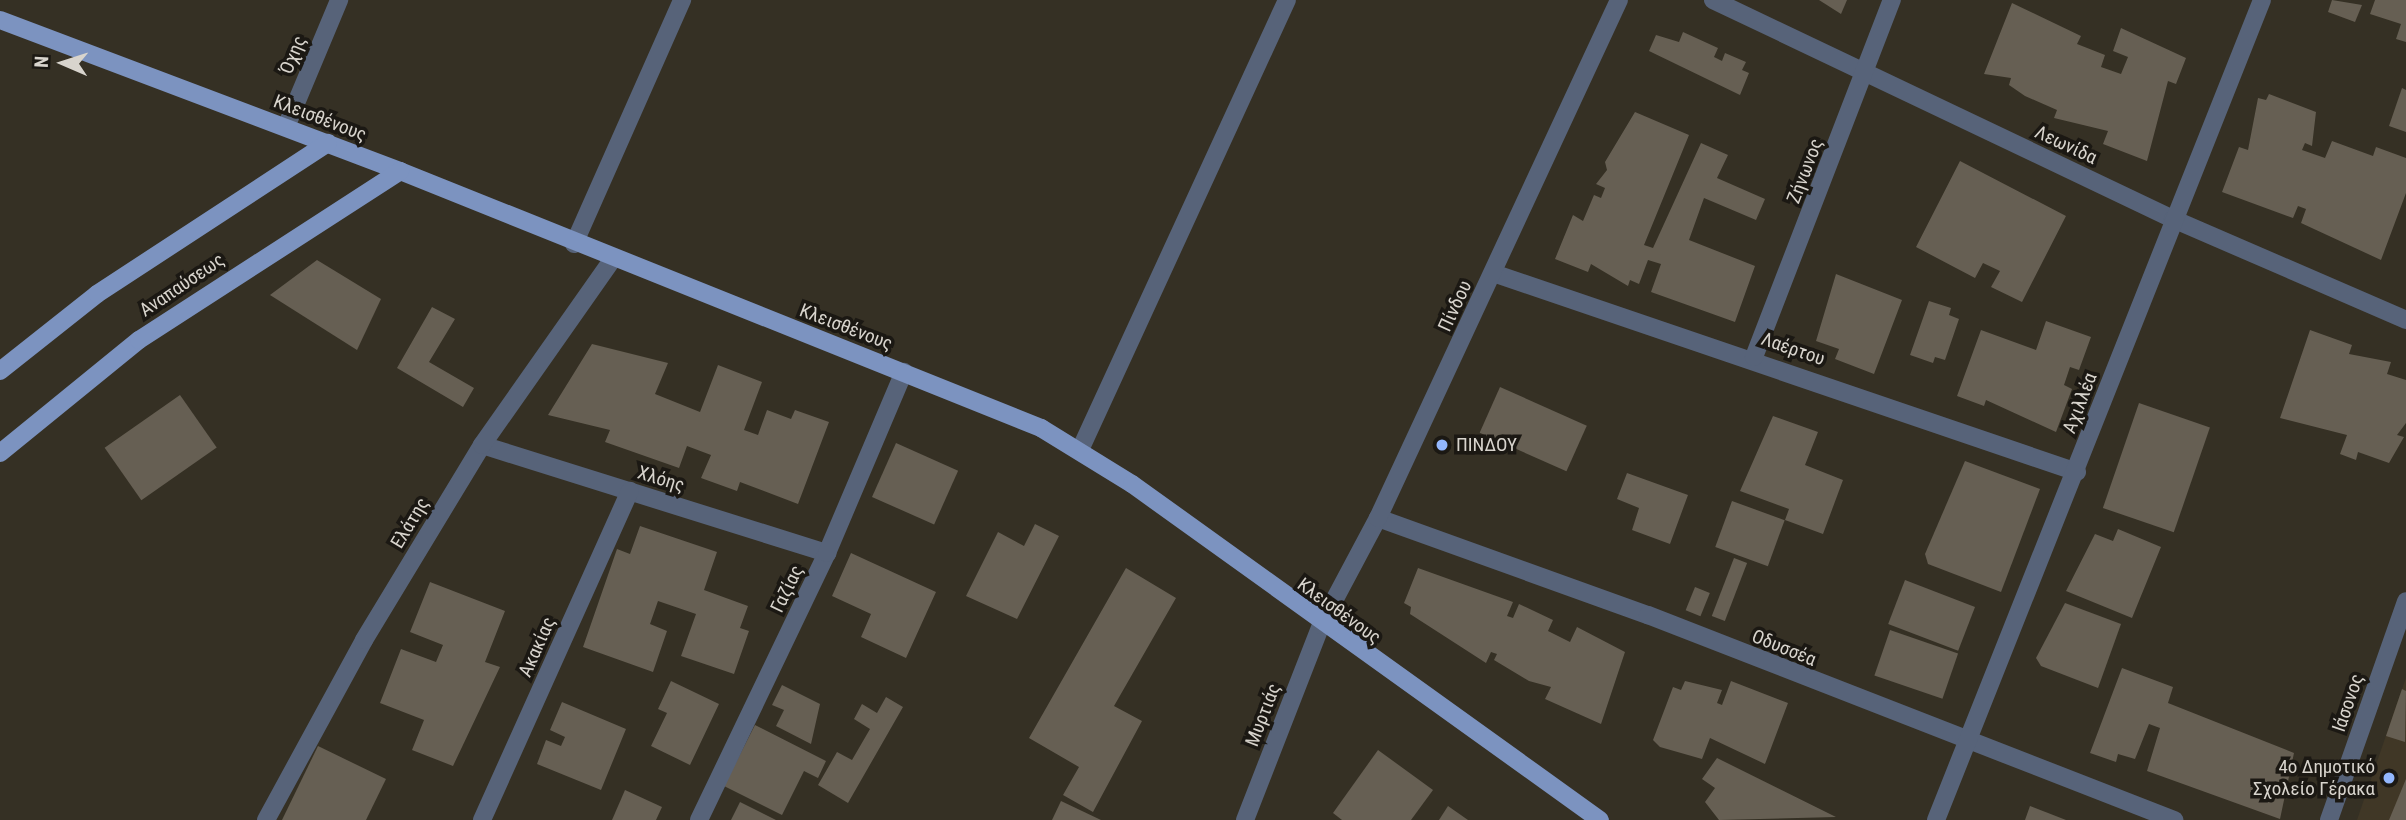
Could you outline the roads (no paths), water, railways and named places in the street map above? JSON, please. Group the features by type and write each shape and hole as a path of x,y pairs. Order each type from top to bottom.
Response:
{"main road":[{"name":"Κλεισθένους","path":"0,19 400,171 612,260 1000,408 1080,450 1321,625 1600,820"},
{"name":"Αναπαύσεως","path":"0,371 97,294 328,143"},
{"name":"Αναπαύσεως","path":"0,453 139,340 400,171"}],"street":[{"name":"Όχης","path":"286,127 339,0"},
{"path":"574,244 682,0"},
{"path":"1080,450 1287,0"},
{"name":"Λεωνίδα","path":"1713,0 2173,219 2406,320"},
{"name":"Ζήνωνος","path":"1755,357 1866,74 1892,0"},
{"name":"Αχιλλέα","path":"1936,820 2077,472 2173,219 2262,0"},
{"name":"Πίνδου","path":"1321,625 1378,518 1493,273 1614,2"},
{"name":"Ελάτης","path":"266,820 363,640 482,445 612,260"},
{"name":"Λαέρτου","path":"1493,273 1755,357 2077,472"},
{"name":"Γαζίας","path":"699,820 827,553 904,372"},
{"name":"Χλόης","path":"482,445 827,553"},
{"name":"Ακακίας","path":"482,820 629,491"},
{"name":"Οδυσσέα","path":"1378,518 2174,820"},
{"name":"Ιάσονος","path":"2329,820 2406,601"},
{"name":"Μυρτιάς","path":"1245,820 1321,625"}],"place":[{"name":"ΠΙΝΔΟΥ","path":"1442,445"},
{"name":"4ο Δημοτικό Σχολείο Γέρακα","path":"2389,778"}]}
